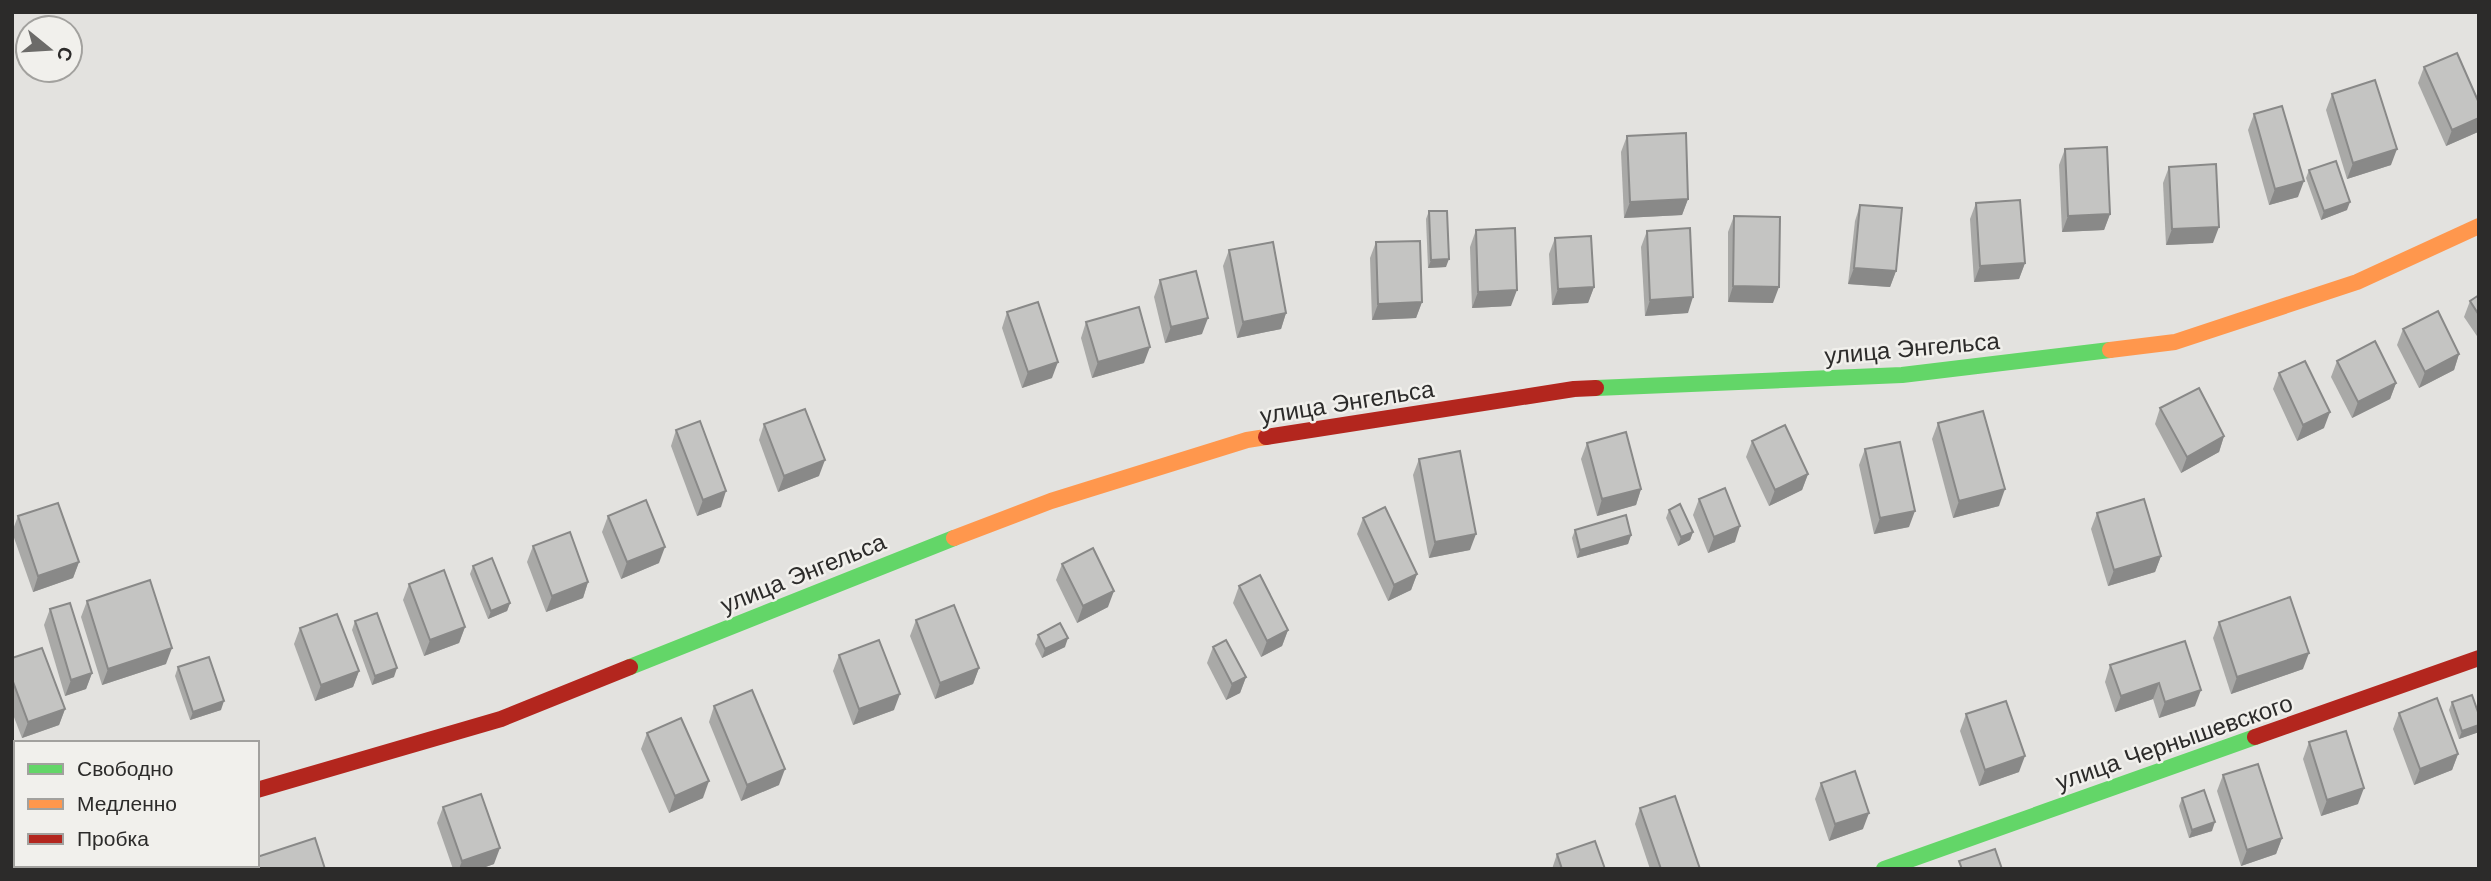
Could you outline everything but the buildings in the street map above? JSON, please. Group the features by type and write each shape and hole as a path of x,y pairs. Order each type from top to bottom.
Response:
{"street":[{"name":"улица Энгельса","path":"259,789 501,719 842,581 1051,501 1247,440 1574,389 1902,376 2175,342 2357,282 2479,226"},
{"name":"улица Чернышевского","path":"1884,869 2479,659"}],"traffic: fast":[{"path":"1596,388 1902,375 2110,350"},
{"path":"630,667 954,538"},
{"path":"1884,869 2255,737"}],"traffic: slow":[{"path":"2110,350 2175,342 2357,282 2479,226"},
{"path":"954,538 1051,501 1247,440 1266,437"}],"traffic: jam":[{"path":"1266,437 1574,389 1596,388"},
{"path":"2255,737 2479,658"},
{"path":"259,789 501,719 630,667"}]}
